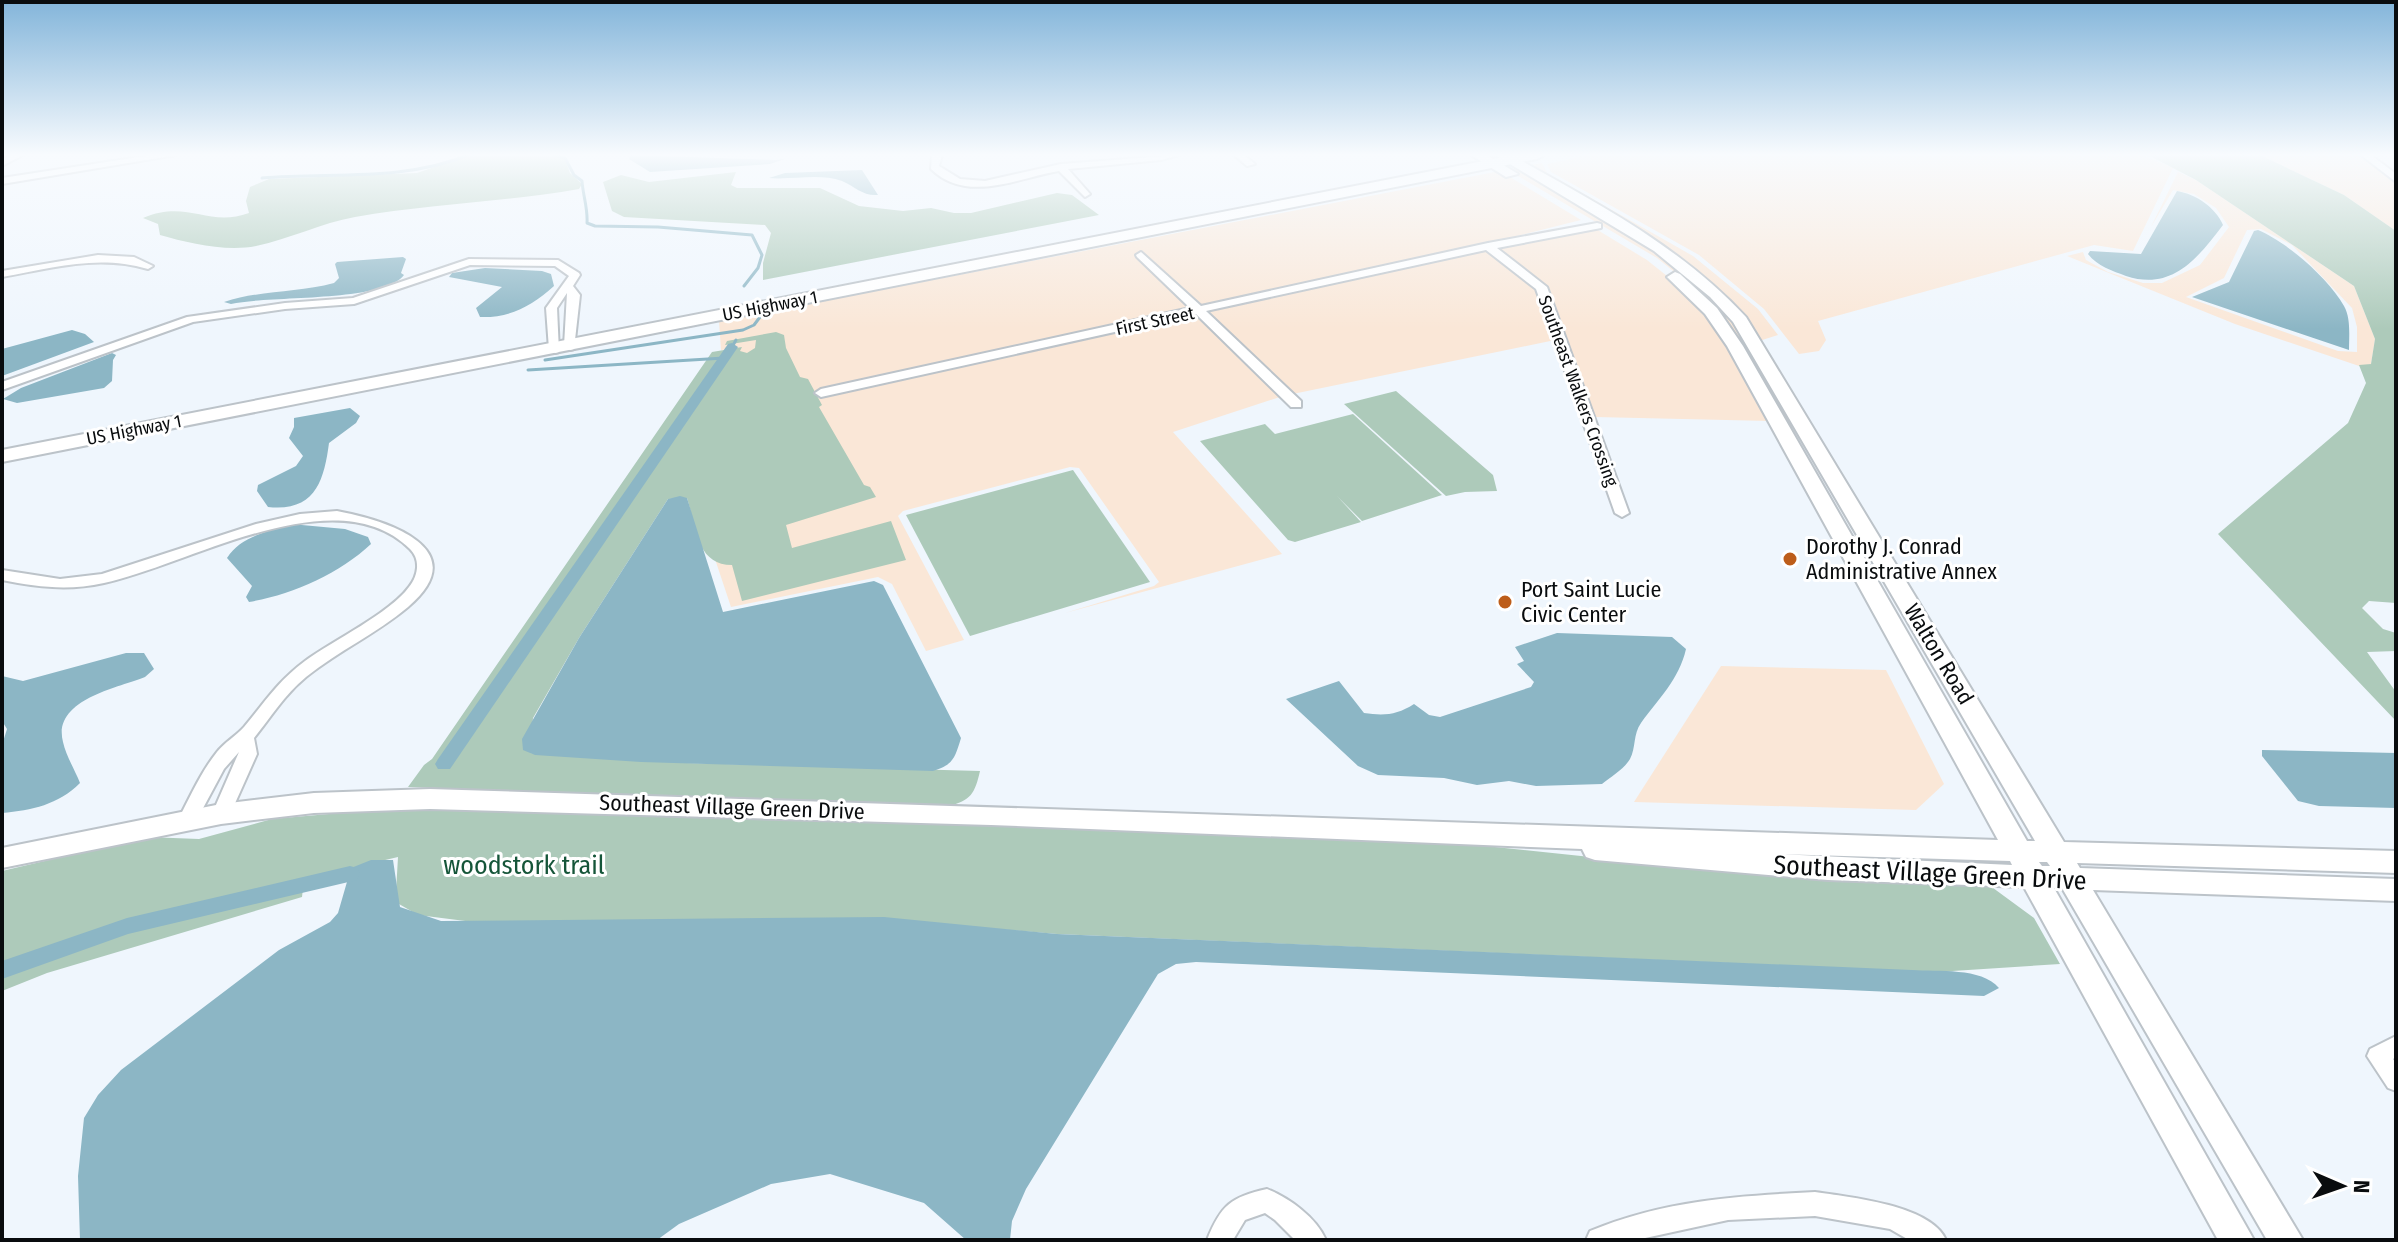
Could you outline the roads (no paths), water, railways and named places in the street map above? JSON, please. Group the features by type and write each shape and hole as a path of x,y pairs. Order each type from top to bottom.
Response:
{"main road":[{"name":"US Highway 1","path":"2,456 1191,213"},
{"name":"US Highway 1","path":"2,441 1116,238 1233,213"},
{"name":"Walton Road","path":"1577,213 1652,259 1687,287 1711,311 1735,346 2237,1240"},
{"name":"Walton Road","path":"1594,213 1661,248 1723,299 1757,346 2286,1240"},
{"path":"1116,238 1122,231 1142,222"},
{"path":"1788,440 1809,456 1839,501 1859,516"},
{"path":"1828,511 1850,526 1890,584 1908,602"},
{"name":"Southeast Village Green Drive","path":"2,858 221,814 314,803 430,799 991,815 1466,835 2396,862"},
{"name":"Southeast Village Green Drive","path":"1466,835 1659,857 2036,879 2396,890"}],"street":[{"name":"First Street","path":"821,393 1593,223"},
{"name":"Southeast Walkers Crossing","path":"1488,246 1541,287 1622,513"},
{"path":"1141,255 1296,404"},
{"path":"2,274 108,258 137,259 148,266"},
{"path":"2,386 191,319 285,306 354,301 469,262 558,263 575,275 569,288 556,297 549,314 562,340"},
{"path":"562,340 574,295 569,288"},
{"path":"2,575 69,584 121,573 297,517 356,516 385,526 411,543 425,563 422,577 396,612 341,643 285,686 245,737 223,755 187,820"},
{"path":"221,814 248,754 245,737"},
{"path":"2396,1046 2378,1056 2396,1081"},
{"path":"1220,1240 1227,1219 1243,1206 1267,1201 1284,1211 1313,1240"},
{"path":"1599,1240 1653,1222 1728,1208 1815,1204 1894,1217 1933,1240"}],"water":[{"path":"2164,213 2216,213 2223,225 2182,269 2157,279 2142,280 2126,276 2106,268 2088,254 2090,251 2141,254"},
{"path":"2258,230 2294,252 2337,295 2348,316 2349,350 2192,297 2229,282 2254,231"},
{"path":"406,259 401,273 404,275 392,284 373,290 324,297 224,302 334,283 339,278 337,262"},
{"path":"485,268 542,271 551,274 554,286 520,309 480,317 476,308 502,287 449,277 452,273"},
{"path":"72,330 85,334 94,342 2,376 2,349"},
{"path":"112,353 116,355 112,381 104,388 17,403 3,399 21,388"},
{"path":"350,408 360,416 356,423 329,443 324,470 314,491 297,504 268,507 257,491 258,485 296,466 303,456 289,438 294,418"},
{"path":"687,498 723,612 874,581 883,585 961,738 949,763 933,771 641,762 535,755 523,750 522,739 579,638 668,499"},
{"path":"291,524 345,529 368,537 371,544 344,565 314,582 249,602 246,597 252,586 227,558 247,540"},
{"path":"1557,633 1672,637 1686,649 1673,680 1638,727 1630,759 1602,784 1536,786 1509,781 1477,785 1444,778 1378,775 1358,766 1286,699 1339,681 1364,713 1390,714 1414,704 1429,715 1440,717 1531,687 1534,682 1517,664 1524,661 1515,647"},
{"path":"126,653 144,653 154,669 145,677 89,698 67,716 62,728 64,747 80,783 63,797 44,805 2,813 2,745 7,729 2,721 2,676 23,681"},
{"path":"2262,750 2396,753 2396,808 2319,806 2298,801 2262,756"},
{"path":"371,860 393,860 400,907 441,921 884,917 1057,934 1946,971 1981,977 1999,988 1984,996 1196,962 1176,964 1158,974 1026,1189 1012,1221 1010,1240 966,1240 924,1203 830,1174 771,1184 679,1224 657,1240 80,1240 78,1176 84,1118 98,1095 121,1070 279,950 330,922 338,913 351,868"}],"waterway":[{"path":"587,213 587,223 595,226 658,227 752,235 762,255 758,268 744,286"},
{"path":"545,360 743,330 754,325 760,317"},
{"path":"732,347 736,340"},
{"path":"444,764 732,347"},
{"path":"528,370 724,358"},
{"path":"2,970 127,926 350,874"}],"place":[{"name":"Dorothy J. Conrad Administrative Annex","path":"1790,559"},
{"name":"Port Saint Lucie Civic Center","path":"1505,602"}],"park label":[{"name":"woodstork trail","path":"524,865"}]}
